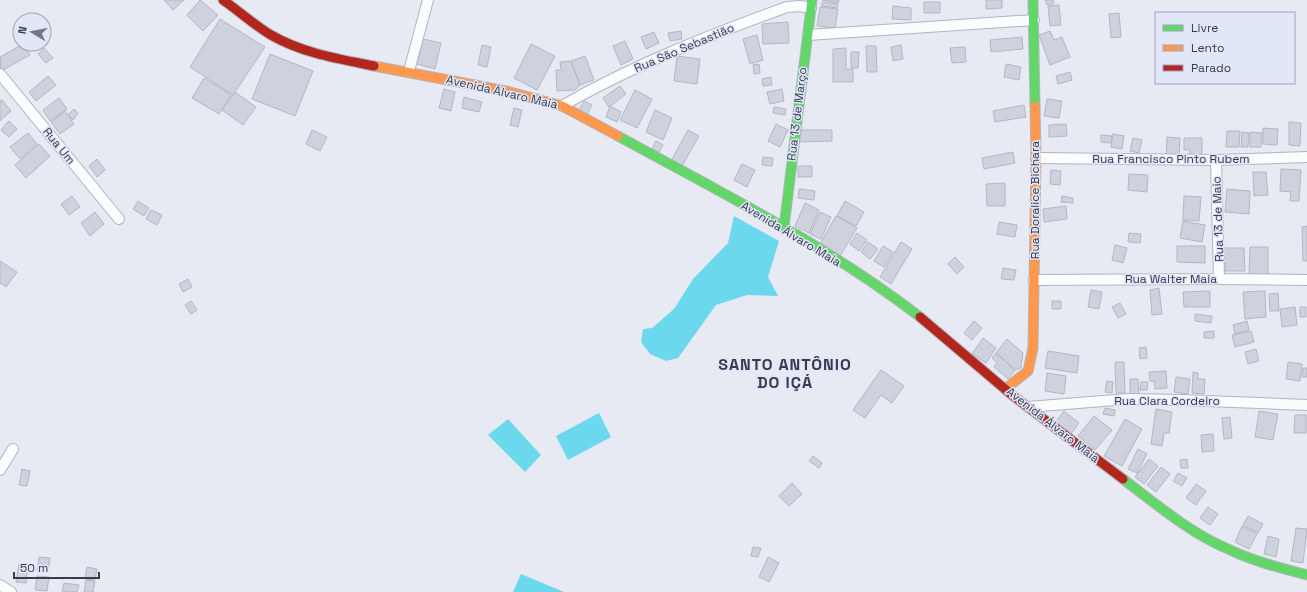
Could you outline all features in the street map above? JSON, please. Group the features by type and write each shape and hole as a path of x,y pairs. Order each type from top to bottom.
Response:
{"street":[{"name":"Avenida Álvaro Maia","path":"223,0 271,35 323,56 506,91 562,106 784,228 895,298 951,342 1028,407 1168,513 1196,531 1227,549 1275,567 1307,575"},
{"path":"409,72 428,0"},
{"name":"Rua Doralice Bichara","path":"1005,389 1023,377 1031,364 1033,348 1036,158 1033,0"},
{"name":"Rua 13 de Março","path":"784,228 811,4"},
{"name":"Rua São Sebastião","path":"562,106 693,42 787,7 811,4"},
{"path":"808,35 1034,20"},
{"name":"Rua Um","path":"0,74 119,219"},
{"name":"Rua Francisco Pinto Rubem","path":"1036,158 1216,160 1307,157"},
{"name":"Rua 13 de Maio","path":"1216,160 1219,278"},
{"name":"Rua Walter Maia","path":"1034,280 1219,278 1307,280"},
{"name":"Rua Clara Cordeiro","path":"1028,407 1128,399 1307,405"},
{"path":"0,470 13,450"},
{"path":"0,585 11,592"}],"water":[{"path":"734,216 779,241 768,277 778,296 747,295 716,305 678,358 666,361 650,354 641,342 643,329 652,328 674,309 693,279 728,243"},
{"path":"599,413 611,437 568,460 556,436"},
{"path":"508,419 541,455 525,472 488,435"},
{"path":"521,574 564,592 513,592"}],"building":[{"path":"164,0 184,0 173,10"},
{"path":"200,0 218,15 203,31 187,15"},
{"path":"822,0 839,0 838,3"},
{"path":"986,0 1002,0 1002,8 986,9"},
{"path":"1045,0 1053,0 1054,3 1047,5"},
{"path":"822,2 838,4 837,8 822,6"},
{"path":"924,2 940,2 940,13 924,13"},
{"path":"1059,5 1061,25 1050,26 1048,6"},
{"path":"893,6 911,8 911,20 892,19"},
{"path":"820,7 838,9 835,28 817,26"},
{"path":"1119,13 1121,37 1111,38 1109,14"},
{"path":"220,19 265,47 233,95 190,67"},
{"path":"788,22 789,43 763,44 762,24"},
{"path":"681,31 682,39 670,41 668,33"},
{"path":"1050,31 1054,40 1062,37 1070,57 1050,65 1039,35"},
{"path":"654,32 659,43 646,49 641,37"},
{"path":"757,35 763,60 750,64 743,39"},
{"path":"1022,37 1023,49 991,52 990,40"},
{"path":"423,39 441,43 435,69 417,64"},
{"path":"625,41 633,59 621,65 613,46"},
{"path":"531,44 555,56 537,90 514,78"},
{"path":"482,45 491,47 487,67 478,65"},
{"path":"901,45 903,59 893,61 891,47"},
{"path":"866,46 876,46 877,72 867,72"},
{"path":"965,47 966,62 952,63 950,48"},
{"path":"846,48 846,69 853,69 853,82 833,82 833,49"},
{"path":"12,50 12,52 28,52 30,55 1,71 0,57"},
{"path":"40,52 48,52 53,58 46,63 38,54"},
{"path":"851,52 859,52 858,68 851,68"},
{"path":"270,54 313,71 295,116 252,99"},
{"path":"585,56 594,80 580,85 571,61"},
{"path":"677,56 700,59 697,84 674,81"},
{"path":"571,61 580,85 575,90 557,91 556,70 561,70 560,62"},
{"path":"759,64 760,73 754,74 753,65"},
{"path":"1006,64 1021,67 1019,80 1004,77"},
{"path":"1070,72 1072,80 1058,84 1056,76"},
{"path":"48,76 56,85 36,101 29,92"},
{"path":"771,77 772,85 763,86 762,79"},
{"path":"204,78 231,95 219,114 192,98"},
{"path":"620,86 626,94 609,107 603,98"},
{"path":"444,89 455,92 451,111 439,108"},
{"path":"782,89 784,101 770,104 767,92"},
{"path":"635,90 652,99 637,128 620,120"},
{"path":"235,92 256,107 243,125 222,110"},
{"path":"464,97 482,102 479,112 462,108"},
{"path":"59,98 67,109 50,121 43,110"},
{"path":"1047,99 1062,101 1059,118 1044,116"},
{"path":"2,100 11,111 0,121 0,101"},
{"path":"584,101 592,105 587,115 579,110"},
{"path":"1024,105 1026,117 995,122 993,111"},
{"path":"610,106 621,112 617,122 606,117"},
{"path":"774,107 786,109 785,115 773,113"},
{"path":"514,108 522,110 518,127 510,125"},
{"path":"74,109 78,113 73,120 68,115"},
{"path":"655,110 672,118 663,140 646,132"},
{"path":"65,111 74,124 60,134 51,122"},
{"path":"9,121 17,129 9,137 1,130"},
{"path":"1289,122 1301,123 1300,146 1289,145"},
{"path":"776,124 788,130 780,147 768,141"},
{"path":"1066,124 1067,136 1049,137 1049,125"},
{"path":"1263,128 1278,129 1277,145 1263,144"},
{"path":"312,130 327,137 320,151 306,144"},
{"path":"688,130 699,136 682,166 672,159"},
{"path":"798,130 832,130 832,141 798,142"},
{"path":"1227,131 1240,131 1239,147 1226,147"},
{"path":"1242,132 1249,133 1248,147 1241,147"},
{"path":"1250,132 1262,133 1261,147 1250,147"},
{"path":"28,133 37,144 20,159 10,147"},
{"path":"1113,134 1124,136 1122,149 1111,147"},
{"path":"1101,135 1112,136 1111,143 1101,142"},
{"path":"1167,137 1180,138 1179,158 1166,157"},
{"path":"1133,138 1142,140 1139,153 1130,151"},
{"path":"1184,138 1202,138 1202,157 1190,157 1190,150 1184,150"},
{"path":"656,141 663,145 659,152 652,149"},
{"path":"39,144 50,156 26,178 15,165"},
{"path":"1013,152 1015,163 984,169 982,158"},
{"path":"763,157 773,158 772,166 762,165"},
{"path":"97,159 105,170 97,177 89,166"},
{"path":"742,164 755,170 747,187 734,180"},
{"path":"798,166 812,166 812,177 798,177"},
{"path":"1281,169 1301,170 1299,201 1290,201 1291,192 1280,191"},
{"path":"1051,170 1061,171 1060,185 1050,184"},
{"path":"1253,172 1266,172 1268,195 1254,196"},
{"path":"1129,174 1148,175 1147,192 1128,190"},
{"path":"1005,183 1005,206 987,206 986,184"},
{"path":"799,189 815,191 814,200 798,198"},
{"path":"1227,189 1250,191 1249,214 1225,212"},
{"path":"72,196 80,207 69,215 61,204"},
{"path":"1062,196 1073,198 1073,203 1061,202"},
{"path":"1184,196 1201,197 1199,221 1183,220"},
{"path":"138,201 149,208 144,216 133,209"},
{"path":"845,201 864,212 856,226 837,216"},
{"path":"805,203 819,210 809,233 795,226"},
{"path":"1066,206 1067,219 1044,222 1043,209"},
{"path":"151,210 162,215 157,225 146,219"},
{"path":"95,212 104,224 90,236 81,223"},
{"path":"820,212 831,217 821,239 810,234"},
{"path":"836,216 857,228 840,256 820,244"},
{"path":"1183,221 1205,225 1202,242 1180,238"},
{"path":"999,222 1017,225 1015,237 997,234"},
{"path":"1307,226 1307,261 1303,261 1302,227"},
{"path":"857,233 867,240 859,251 850,244"},
{"path":"1129,233 1141,234 1140,243 1128,242"},
{"path":"868,242 878,249 870,259 861,252"},
{"path":"901,242 912,249 891,284 880,277"},
{"path":"1115,245 1127,248 1123,263 1112,260"},
{"path":"883,246 893,252 884,267 874,261"},
{"path":"1177,246 1205,246 1205,263 1177,262"},
{"path":"1250,247 1268,247 1268,275 1249,274"},
{"path":"1224,248 1244,248 1245,271 1225,271"},
{"path":"955,257 964,267 957,274 948,264"},
{"path":"0,261 17,272 6,287 0,283"},
{"path":"1003,268 1016,270 1014,280 1001,279"},
{"path":"188,279 192,287 183,292 179,284"},
{"path":"1159,288 1162,314 1152,315 1150,290"},
{"path":"1091,290 1102,292 1099,309 1088,307"},
{"path":"1210,291 1210,307 1184,307 1183,292"},
{"path":"1265,291 1266,317 1245,319 1243,292"},
{"path":"1278,293 1279,311 1270,311 1269,294"},
{"path":"191,301 197,310 191,314 185,305"},
{"path":"1052,301 1061,301 1061,309 1052,309"},
{"path":"1120,303 1126,314 1118,318 1112,307"},
{"path":"1295,307 1297,325 1282,327 1280,309"},
{"path":"1300,307 1306,307 1306,317 1300,317"},
{"path":"1195,314 1212,316 1211,323 1195,321"},
{"path":"974,321 982,328 972,340 964,333"},
{"path":"1247,321 1249,330 1235,334 1233,325"},
{"path":"1214,331 1214,338 1204,338 1204,332"},
{"path":"1251,331 1254,342 1235,347 1232,335"},
{"path":"983,338 996,348 986,363 972,354"},
{"path":"1007,339 1023,353 1021,368 1015,370 996,353"},
{"path":"1146,347 1147,358 1140,359 1139,348"},
{"path":"1256,349 1259,361 1248,364 1245,352"},
{"path":"1048,351 1079,356 1077,373 1045,368"},
{"path":"996,353 1015,370 1008,379 994,367 997,363 992,358"},
{"path":"1115,362 1124,362 1125,393 1116,393"},
{"path":"1288,362 1302,364 1300,381 1286,379"},
{"path":"1303,368 1307,368 1307,377 1302,377"},
{"path":"881,370 904,386 892,403 881,395 865,418 853,410"},
{"path":"1166,371 1167,388 1155,389 1154,381 1150,381 1149,372"},
{"path":"1193,372 1198,373 1198,379 1205,379 1204,394 1192,393"},
{"path":"1047,373 1066,376 1064,394 1045,391"},
{"path":"1176,377 1190,379 1188,394 1174,392"},
{"path":"1130,379 1138,379 1139,394 1130,394"},
{"path":"1107,381 1113,382 1112,393 1105,392"},
{"path":"1141,382 1148,382 1147,390 1140,390"},
{"path":"1105,408 1115,410 1114,416 1103,414"},
{"path":"1156,409 1172,412 1169,433 1164,433 1162,446 1151,444"},
{"path":"1064,411 1079,423 1071,434 1055,423"},
{"path":"1259,411 1278,414 1273,440 1255,437"},
{"path":"1295,415 1306,415 1306,433 1294,433"},
{"path":"1094,416 1112,430 1095,450 1078,436"},
{"path":"1230,417 1232,438 1224,439 1222,418"},
{"path":"1125,419 1142,429 1122,466 1104,456"},
{"path":"1213,434 1214,451 1202,452 1201,435"},
{"path":"1138,449 1147,454 1137,473 1128,469"},
{"path":"813,456 822,463 819,468 809,461"},
{"path":"1149,459 1158,466 1144,484 1135,477"},
{"path":"1187,459 1188,468 1181,468 1180,460"},
{"path":"1161,467 1170,474 1156,492 1147,485"},
{"path":"22,469 30,471 27,486 19,485"},
{"path":"1178,473 1187,478 1182,486 1173,481"},
{"path":"792,483 802,494 789,506 779,496"},
{"path":"1196,484 1206,491 1196,505 1186,498"},
{"path":"1208,507 1218,514 1210,525 1200,518"},
{"path":"1248,516 1263,524 1258,533 1243,525"},
{"path":"1242,526 1257,534 1249,549 1235,542"},
{"path":"1296,528 1307,529 1303,563 1291,561"},
{"path":"1268,536 1279,539 1276,557 1264,554"},
{"path":"753,547 761,548 758,557 751,556"},
{"path":"39,557 50,558 48,572 37,571"},
{"path":"768,557 779,563 769,582 759,577"},
{"path":"19,564 28,565 26,583 16,582"},
{"path":"87,567 97,569 95,580 85,579"},
{"path":"37,576 49,577 47,591 35,590"},
{"path":"86,580 95,581 93,592 84,592"},
{"path":"64,583 79,585 77,592 62,592"}],"traffic: fast":[{"path":"784,227 812,0"},
{"path":"1033,0 1035,106"},
{"path":"618,136 772,220 848,266 920,317"},
{"path":"1123,479 1200,535 1257,561 1307,575"}],"traffic: slow":[{"path":"374,66 506,91 562,106 618,136"},
{"path":"1005,389 1028,371 1033,348 1036,158 1035,106"}],"traffic: jam":[{"path":"223,0 259,27 283,41 321,55 374,66"},
{"path":"920,317 1012,395 1123,479"}],"district":[{"name":"SANTO ANTÔNIO DO IÇÁ","path":"785,373"}]}
